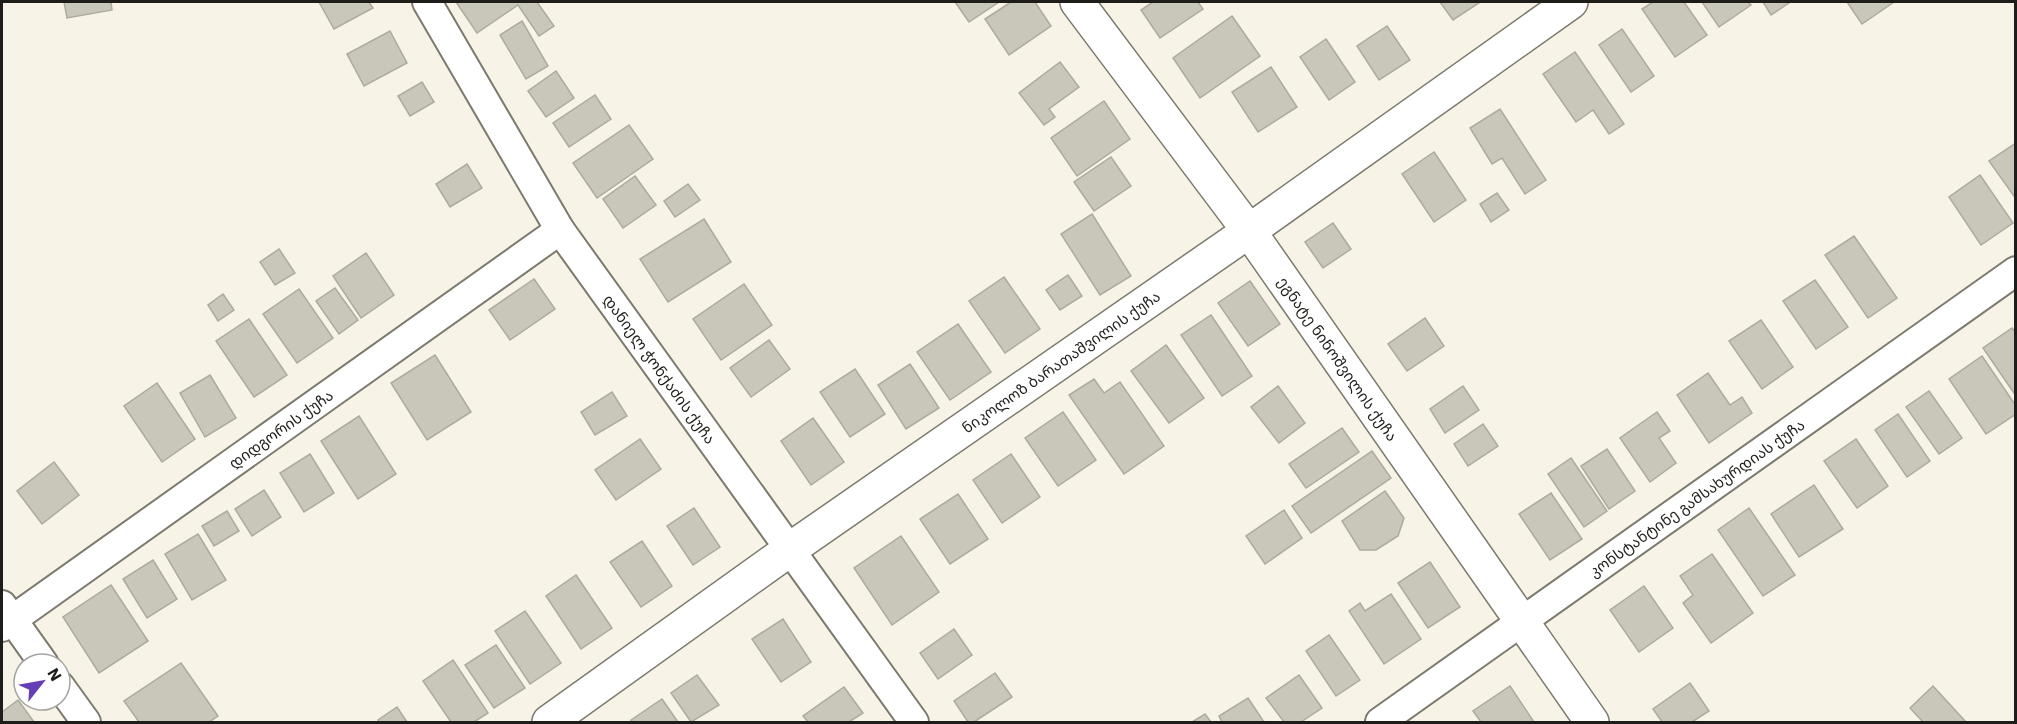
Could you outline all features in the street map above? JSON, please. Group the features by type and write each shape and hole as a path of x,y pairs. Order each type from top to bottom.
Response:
{"street":[{"name":"დანიელ ჭონქაძის ქუჩა","path":"427,2 560,230 914,723"},
{"name":"ეგნატე ნინოშვილის ქუჩა","path":"1077,2 1249,231 1592,723"},
{"name":"ნიკოლოზ ბარათაშვილის ქუჩა","path":"549,723 789,550 1249,231 1571,2"},
{"name":"დიდგორის ქუჩა","path":"5,618 560,230"},
{"name":"კონსტანტინე გამსახურდიას ქუჩა","path":"1380,723 2016,271"},
{"path":"5,618 34,652"},
{"path":"72,703 86,723"}],"building":[{"path":"64,2 111,2 112,10 67,18"},
{"path":"319,2 369,2 373,8 334,29"},
{"path":"456,2 537,2 554,26 539,36 518,5 477,33"},
{"path":"955,2 999,2 969,22"},
{"path":"1011,2 1035,2 1051,26 1009,55 985,19"},
{"path":"1153,2 1198,2 1203,9 1160,38 1141,10"},
{"path":"1440,2 1478,2 1479,3 1453,20"},
{"path":"1653,2 1684,2 1707,35 1675,57 1642,9"},
{"path":"1702,2 1748,2 1751,5 1719,27"},
{"path":"1763,2 1788,2 1789,3 1771,15"},
{"path":"1847,2 1894,2 1862,24"},
{"path":"1232,16 1260,56 1200,98 1173,58"},
{"path":"522,21 548,66 526,79 500,35"},
{"path":"1387,26 1410,60 1379,80 1357,46"},
{"path":"1622,29 1654,76 1631,92 1599,45"},
{"path":"390,31 407,63 364,86 347,54"},
{"path":"1326,39 1355,82 1329,100 1300,57"},
{"path":"1575,52 1624,124 1609,134 1593,110 1576,122 1543,74"},
{"path":"1060,62 1079,87 1049,109 1055,117 1044,125 1019,93"},
{"path":"1271,67 1297,107 1258,132 1232,92"},
{"path":"556,71 574,98 546,117 528,91"},
{"path":"422,82 434,102 410,116 398,96"},
{"path":"595,95 611,119 569,147 553,123"},
{"path":"1104,101 1130,139 1077,176 1051,138"},
{"path":"1500,109 1546,180 1525,194 1502,158 1492,164 1470,128"},
{"path":"629,125 653,159 597,198 573,163"},
{"path":"2016,143 2016,199 1989,161"},
{"path":"1434,152 1466,200 1434,222 1402,174"},
{"path":"1111,157 1131,186 1094,211 1074,182"},
{"path":"467,164 482,188 450,207 436,184"},
{"path":"1980,175 2013,223 1981,245 1949,197"},
{"path":"635,176 656,205 623,228 603,199"},
{"path":"688,184 700,200 675,217 664,201"},
{"path":"1497,193 1509,210 1491,222 1480,204"},
{"path":"1092,214 1131,276 1100,295 1061,234"},
{"path":"704,219 731,262 668,302 640,259"},
{"path":"1333,223 1351,249 1323,268 1305,242"},
{"path":"1854,236 1897,298 1868,318 1825,255"},
{"path":"279,249 295,273 275,285 260,262"},
{"path":"366,253 394,295 361,318 333,276"},
{"path":"1068,275 1082,296 1060,310 1046,290"},
{"path":"1004,277 1040,329 1005,353 969,301"},
{"path":"534,279 555,309 510,340 489,310"},
{"path":"1815,280 1848,327 1816,349 1783,301"},
{"path":"1250,281 1280,324 1248,346 1218,303"},
{"path":"744,284 772,325 721,360 693,319"},
{"path":"335,288 358,320 339,334 316,301"},
{"path":"299,289 333,338 297,363 263,314"},
{"path":"223,294 234,310 218,321 208,305"},
{"path":"1211,315 1252,376 1222,396 1181,335"},
{"path":"1425,318 1444,346 1407,371 1388,344"},
{"path":"249,319 287,375 254,397 216,341"},
{"path":"1761,320 1793,367 1762,389 1729,341"},
{"path":"958,324 991,372 950,400 917,352"},
{"path":"2012,328 2016,334 2016,396 1983,348"},
{"path":"769,340 790,369 751,397 730,368"},
{"path":"1166,345 1204,398 1169,423 1131,371"},
{"path":"435,355 471,412 427,440 391,383"},
{"path":"1982,356 2016,406 2016,414 1986,434 1949,379"},
{"path":"910,364 939,408 906,429 878,385"},
{"path":"855,369 885,414 850,437 820,392"},
{"path":"1708,373 1730,405 1742,397 1752,413 1709,443 1677,395"},
{"path":"210,375 236,418 205,437 180,393"},
{"path":"1094,379 1104,393 1120,382 1164,446 1124,474 1069,395"},
{"path":"157,383 195,439 162,462 124,406"},
{"path":"1278,386 1305,423 1279,443 1251,407"},
{"path":"1463,386 1479,410 1445,433 1430,409"},
{"path":"1929,391 1962,438 1939,454 1906,407"},
{"path":"612,392 627,416 595,435 581,412"},
{"path":"1063,412 1096,460 1058,486 1025,438"},
{"path":"1657,412 1670,431 1659,438 1676,463 1650,482 1620,438"},
{"path":"1898,414 1930,461 1907,477 1875,430"},
{"path":"359,416 396,474 358,499 321,441"},
{"path":"813,418 844,462 811,485 781,441"},
{"path":"1483,424 1498,446 1468,466 1454,444"},
{"path":"1342,428 1359,452 1306,488 1289,464"},
{"path":"640,439 661,469 616,500 595,470"},
{"path":"1856,439 1888,486 1857,508 1824,461"},
{"path":"1607,449 1635,491 1609,509 1581,466"},
{"path":"1372,451 1391,478 1311,533 1292,506"},
{"path":"310,454 334,493 304,512 280,473"},
{"path":"1011,454 1040,497 1002,523 973,480"},
{"path":"1571,458 1607,511 1584,527 1548,474"},
{"path":"54,462 79,495 42,524 17,491"},
{"path":"1814,485 1843,529 1799,557 1771,514"},
{"path":"264,490 281,517 252,536 235,509"},
{"path":"1385,491 1404,518 1398,536 1376,550 1360,550 1342,521"},
{"path":"1551,493 1582,539 1550,560 1519,514"},
{"path":"958,494 988,539 950,564 920,519"},
{"path":"694,508 720,547 693,565 667,526"},
{"path":"1749,508 1795,575 1763,596 1718,530"},
{"path":"1284,510 1302,538 1265,564 1246,536"},
{"path":"227,511 239,531 214,546 202,526"},
{"path":"198,534 226,580 192,600 165,554"},
{"path":"901,536 939,592 892,625 854,568"},
{"path":"642,541 672,586 641,607 610,562"},
{"path":"1712,554 1753,613 1711,643 1683,603 1693,595 1680,576"},
{"path":"153,560 177,599 147,618 123,579"},
{"path":"1430,562 1460,607 1428,628 1398,583"},
{"path":"576,575 612,628 581,649 546,596"},
{"path":"111,585 148,641 99,673 63,617"},
{"path":"1644,586 1673,628 1639,652 1610,610"},
{"path":"1391,594 1421,639 1384,664 1349,611 1360,603 1365,611"},
{"path":"525,611 561,663 530,684 495,631"},
{"path":"783,619 811,662 781,682 752,639"},
{"path":"954,629 972,655 938,679 920,653"},
{"path":"1329,635 1360,680 1336,696 1306,651"},
{"path":"496,645 525,688 494,708 465,665"},
{"path":"453,660 488,713 474,722 451,722 423,681"},
{"path":"181,663 218,716 209,722 139,722 124,701"},
{"path":"995,673 1012,697 974,722 968,722 954,701"},
{"path":"697,675 719,705 691,722 671,693"},
{"path":"1299,675 1322,708 1301,722 1284,722 1266,698"},
{"path":"1690,683 1709,711 1692,722 1662,722 1653,709"},
{"path":"1510,686 1534,722 1481,722 1473,711"},
{"path":"1933,686 1966,722 1923,722 1910,708"},
{"path":"844,687 863,713 849,722 808,722 803,716"},
{"path":"1248,698 1264,722 1222,722 1219,716"},
{"path":"662,699 678,722 633,722 631,720"},
{"path":"12,704 12,712 27,712 34,722 2,722 2,712"},
{"path":"397,707 407,722 379,722 378,720"},
{"path":"1205,714 1211,722 1192,722"}]}
